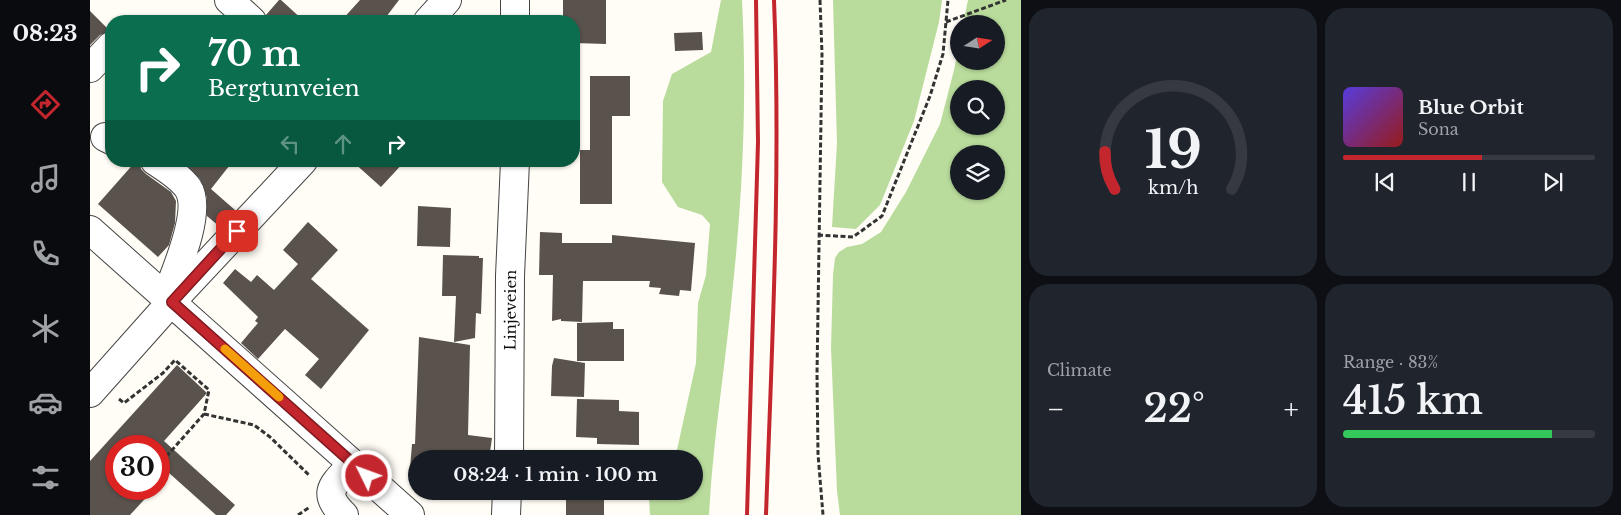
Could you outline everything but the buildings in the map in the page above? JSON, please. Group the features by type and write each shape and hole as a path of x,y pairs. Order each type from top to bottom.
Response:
{"street":[{"path":"229,0 245,15"},
{"path":"433,15 447,0"},
{"path":"515,0 515,15"},
{"path":"90,68 105,52"},
{"path":"162,167 188,188 193,203 191,224 169,299"},
{"path":"95,388 169,299 297,167"},
{"name":"Linjeveien","path":"509,450 510,276 515,167"},
{"path":"90,230 410,515"},
{"path":"344,515 334,505 330,494 353,464"},
{"path":"506,515 507,500"}],"path":[{"path":"820,0 822,54 816,374 818,454 823,515"},
{"path":"818,235 853,237 882,216 930,96 943,54 948,0"},
{"path":"946,22 1006,0"},
{"path":"95,388 124,404 175,360 209,390 204,414 170,452"},
{"path":"204,414 254,425 270,437 301,469 323,486 332,490"},
{"path":"298,515 306,508"}],"green space":[{"path":"721,0 742,0 744,107 742,178 730,314 713,457 709,515 650,515 649,500 703,500 703,450 677,450 696,363 698,303 706,275 710,224 702,215 678,207 662,182 663,101 672,74 711,52"},
{"path":"833,0 942,0 939,22 914,121 880,205 856,229 832,227 837,143"},
{"path":"968,0 1021,0 1021,515 840,515 837,491 831,348 835,258 839,252 847,247 862,244 881,232 906,192 940,124 950,85 950,135 1005,135 1005,80 951,80 954,70 1005,70 1005,15 965,15"}],"railway":[{"path":"747,515 758,142 756,0"},
{"path":"766,515 777,129 774,0"}],"slow traffic":[{"path":"225,349 279,397"}],"route":[{"path":"237,231 172,302 367,476"}]}
